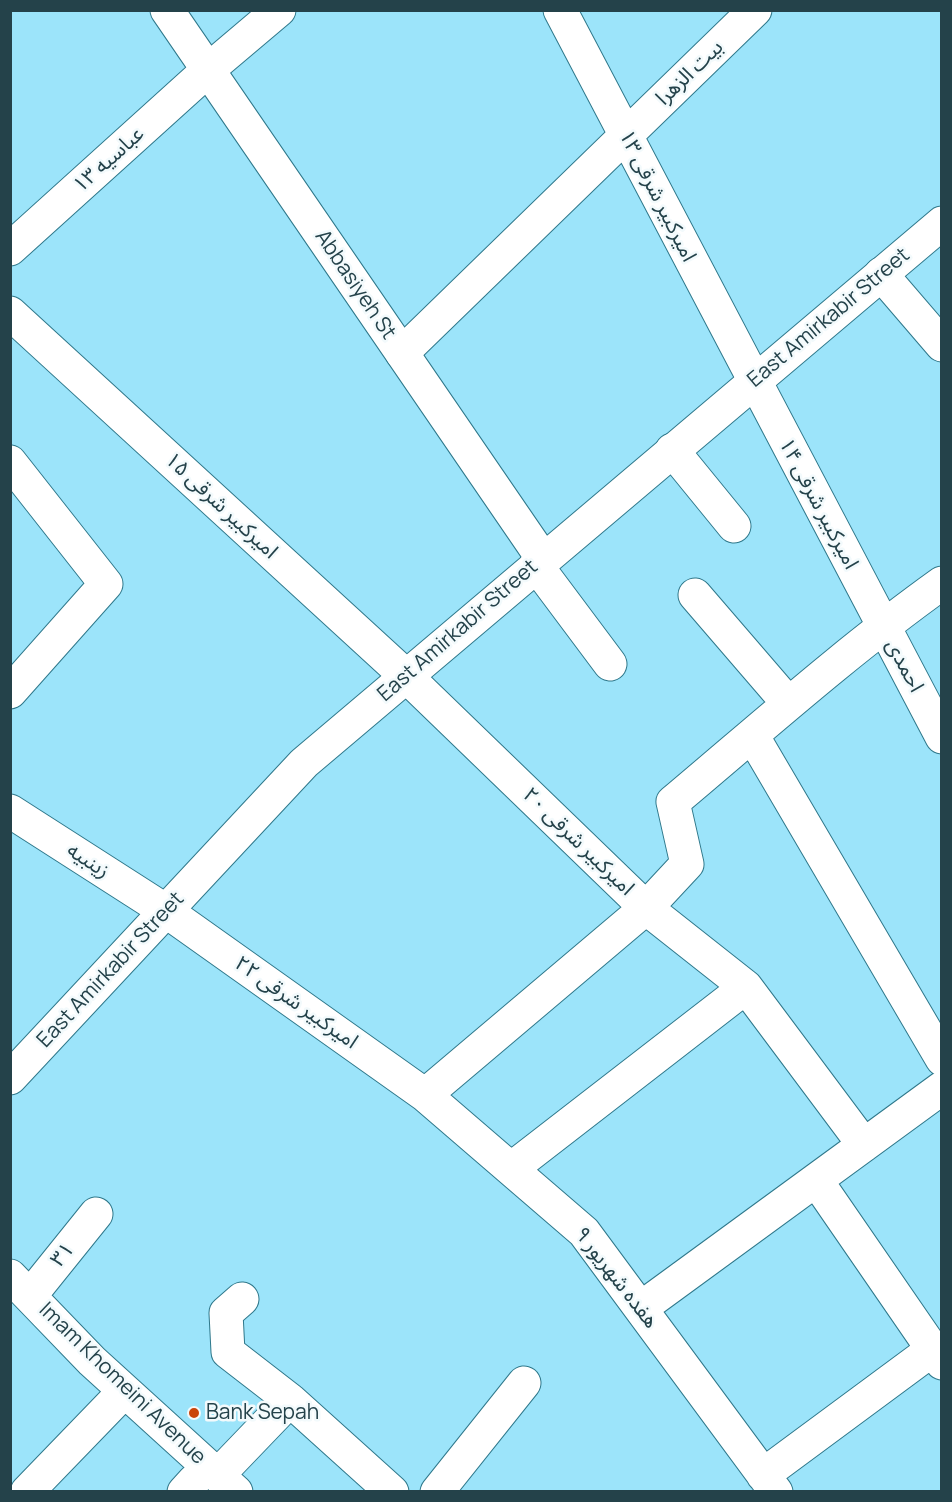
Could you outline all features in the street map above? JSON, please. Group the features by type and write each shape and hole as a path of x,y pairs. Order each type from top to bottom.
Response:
{"street":[{"name":"Abbasiyeh St","path":"167,10 402,353 539,562 610,664"},
{"name":"عباسیه ۱۳","path":"10,249 208,70 279,10"},
{"name":"بیت الزهرا","path":"402,353 754,10"},
{"name":"امیرکبیر شرقی ۱۳","path":"562,11 753,382"},
{"name":"East Amirkabir Street","path":"10,1078 304,763 942,223"},
{"path":"881,274 942,345"},
{"name":"امیرکبیر شرقی ۱۵","path":"10,313 23,343 406,676"},
{"name":"امیرکبیر شرقی ۱۴","path":"753,382 882,626"},
{"path":"672,450 734,525"},
{"path":"10,462 106,584 10,692"},
{"path":"864,1145 746,987 646,908 687,864 673,802 882,626 942,583"},
{"path":"695,595 788,703"},
{"name":"احمدی","path":"882,626 942,737"},
{"name":"امیرکبیر شرقی ۲۰","path":"406,676 646,908 425,1095"},
{"path":"752,735 942,1059"},
{"name":"زینبیه","path":"10,810 166,911"},
{"name":"امیرکبیر شرقی ۲۲","path":"166,911 425,1095"},
{"path":"511,1169 746,987"},
{"path":"640,1308 942,1088"},
{"name":"هفده شهریور ۹","path":"425,1095 584,1232 769,1483"},
{"path":"769,1483 937,1356 816,1180"},
{"name":"۳۱","path":"17,1292 96,1214"},
{"name":"Imam Khomeini Avenue","path":"17,1292 113,1403 207,1486"},
{"name":"Imam Khomeini Avenue","path":"17,1292 92,1361 207,1486"},
{"path":"242,1299 226,1314 228,1352 290,1400 392,1491"},
{"path":"437,1491 524,1383"},
{"path":"207,1486 290,1400"},
{"path":"27,1491 113,1403"}],"place":[{"name":"Bank Sepah","path":"194,1413"}]}
